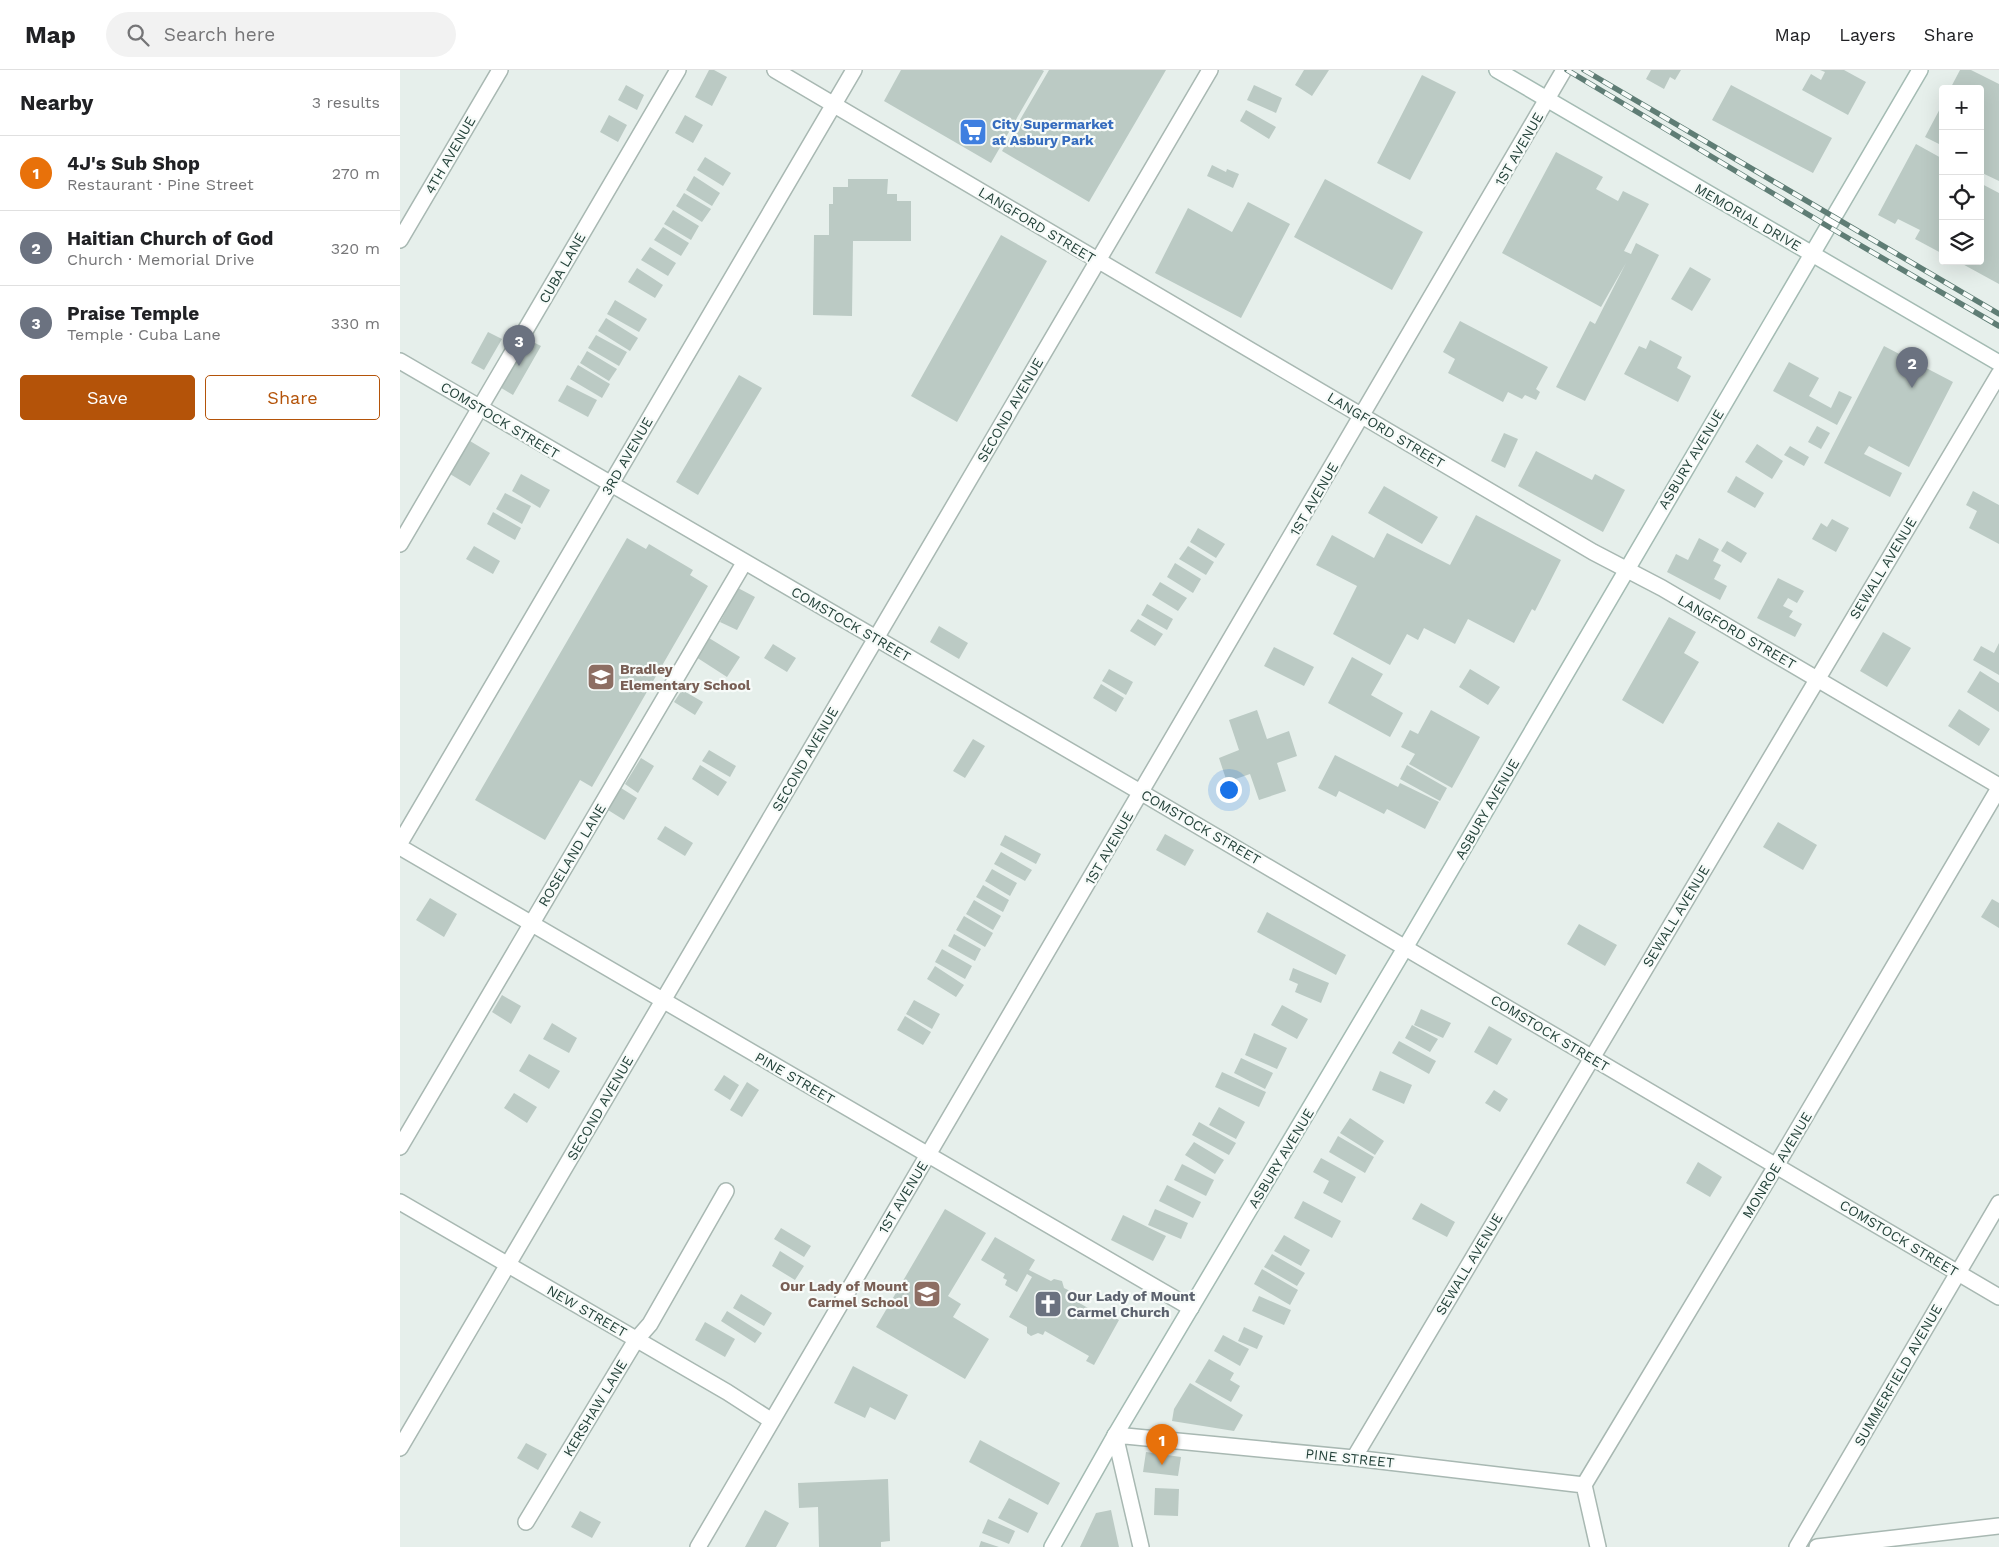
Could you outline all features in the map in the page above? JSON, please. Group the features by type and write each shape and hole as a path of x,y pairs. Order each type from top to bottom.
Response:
{"street":[{"name":"4TH AVENUE","path":"400,240 500,70"},
{"name":"CUBA LANE","path":"400,544 678,70"},
{"name":"LANGFORD STREET","path":"775,70 1593,552 1817,679 1999,787"},
{"name":"3RD AVENUE","path":"400,843 854,70"},
{"name":"SECOND AVENUE","path":"400,1448 1210,70"},
{"name":"MEMORIAL DRIVE","path":"1497,70 1999,363"},
{"name":"1ST AVENUE","path":"698,1547 1142,793 1564,70"},
{"name":"ASBURY AVENUE","path":"1052,1547 1115,1435 1406,948 1626,569 1920,70"},
{"name":"COMSTOCK STREET","path":"400,361 610,485 1142,793 1999,1298"},
{"name":"SEWALL AVENUE","path":"1354,1458 1999,374"},
{"name":"ROSELAND LANE","path":"400,1146 744,562"},
{"name":"MONROE AVENUE","path":"1584,1485 1776,1166 1999,787"},
{"name":"PINE STREET","path":"400,847 1191,1308"},
{"name":"KERSHAW LANE","path":"526,1522 636,1340 650,1324 726,1191"},
{"name":"NEW STREET","path":"400,1202 772,1421"},
{"name":"SUMMERFIELD AVENUE","path":"1797,1547 1999,1203"},
{"name":"PINE STREET","path":"1115,1435 1354,1458 1584,1485"},
{"path":"1115,1435 1140,1547"},
{"path":"1584,1485 1598,1547"},
{"path":"1817,1547 1929,1540 1999,1526"}],"building":[{"path":"709,70 714,70 727,77 712,106 695,97"},
{"name":"City Supermarket at Asbury Park","path":"901,70 1044,71 991,163 884,101"},
{"path":"1049,70 1166,70 1089,202 1002,151"},
{"path":"1304,70 1329,70 1312,96 1295,85"},
{"path":"1651,70 1681,70 1675,80 1670,77 1664,89 1646,79"},
{"path":"1820,70 1844,70 1866,82 1848,115 1802,90 1811,74 1821,80 1825,72"},
{"path":"1960,70 1971,70 1999,84 1999,181 1984,174 1984,85 1952,85"},
{"path":"1422,75 1456,92 1410,180 1377,163"},
{"path":"626,85 644,95 637,110 618,100"},
{"path":"1254,85 1282,98 1276,113 1247,100"},
{"path":"1731,85 1832,138 1813,173 1712,120"},
{"path":"1246,110 1276,127 1269,139 1240,121"},
{"path":"1939,111 1939,144 1925,137"},
{"path":"609,115 627,125 618,142 600,132"},
{"path":"685,115 703,125 693,143 675,133"},
{"path":"1916,144 1939,157 1939,252 1915,239 1920,230 1898,219 1895,224 1878,215"},
{"path":"1556,152 1603,177 1596,189 1618,201 1623,191 1649,204 1624,251 1631,254 1636,243 1659,255 1585,401 1556,387 1590,321 1595,324 1626,263 1601,307 1502,253"},
{"path":"705,157 731,173 723,186 697,170"},
{"path":"1212,165 1226,172 1227,169 1239,174 1233,188 1207,176"},
{"path":"694,176 720,193 712,206 686,190"},
{"path":"848,179 888,179 887,194 897,194 897,201 911,201 911,241 853,241 852,316 813,315 814,235 829,235 829,204 833,204 833,187 848,187"},
{"path":"1325,179 1423,232 1392,290 1294,237"},
{"path":"1984,185 1999,193 1999,284 1964,265 1984,265"},
{"path":"684,193 711,209 702,222 676,206"},
{"path":"1248,202 1290,224 1241,318 1155,273 1188,208 1232,232"},
{"path":"673,210 699,226 691,240 664,224"},
{"path":"663,227 689,243 681,256 654,240"},
{"path":"1001,235 1047,261 957,422 911,396"},
{"path":"650,247 676,263 668,276 641,260"},
{"path":"1690,267 1711,279 1692,311 1671,299"},
{"path":"637,268 663,285 655,298 628,282"},
{"path":"615,300 647,319 639,332 607,314"},
{"path":"606,318 638,338 630,351 598,331"},
{"path":"1460,321 1548,367 1536,389 1540,392 1536,400 1525,395 1522,399 1508,392 1503,402 1448,373 1455,359 1443,352"},
{"path":"488,332 502,339 484,370 471,363"},
{"path":"596,335 627,352 619,366 588,348"},
{"path":"525,338 541,346 513,395 498,386"},
{"path":"1650,340 1682,357 1677,368 1691,376 1678,402 1624,374 1639,346 1646,349"},
{"path":"1884,346 1953,382 1909,467 1869,446 1864,454 1902,473 1890,497 1824,463"},
{"path":"587,351 617,369 609,381 580,363"},
{"path":"1789,362 1819,378 1809,396 1831,408 1839,391 1852,397 1837,425 1773,391"},
{"path":"578,365 610,384 602,398 570,379"},
{"path":"739,375 762,388 698,495 676,482"},
{"path":"567,385 597,400 588,417 558,401"},
{"path":"1817,426 1830,433 1821,449 1808,442"},
{"path":"1504,433 1518,439 1505,468 1491,461"},
{"path":"470,441 490,453 470,486 450,474"},
{"path":"1757,444 1783,461 1772,479 1745,462"},
{"path":"1790,446 1809,457 1804,466 1784,455"},
{"path":"1536,451 1592,480 1595,474 1625,490 1603,532 1518,486"},
{"path":"521,474 550,490 540,508 512,491"},
{"path":"1736,476 1764,493 1755,508 1727,492"},
{"path":"1384,486 1438,517 1422,544 1368,513"},
{"path":"1973,491 1999,505 1999,544 1969,528 1977,511 1966,505"},
{"path":"505,493 531,506 522,524 496,509"},
{"path":"493,512 521,528 515,540 487,524"},
{"path":"1476,515 1561,560 1535,611 1532,609 1514,643 1468,619 1455,644 1424,628 1418,640 1407,634 1390,665 1333,634 1357,586 1316,565 1332,535 1374,558 1387,533 1450,565"},
{"path":"1832,519 1849,528 1836,552 1812,539 1821,523 1827,527"},
{"path":"1198,528 1225,544 1216,558 1190,542"},
{"path":"627,538 646,549 649,544 693,570 690,575 708,586 592,787 580,780 545,840 475,800"},
{"path":"1699,538 1719,549 1713,561 1721,565 1714,579 1727,586 1720,600 1667,572 1676,554 1688,560"},
{"path":"1727,541 1747,553 1741,563 1721,551"},
{"path":"474,546 500,561 493,574 466,559"},
{"path":"1188,546 1214,562 1206,575 1179,559"},
{"path":"1175,563 1201,579 1193,593 1167,577"},
{"path":"1778,578 1804,591 1797,603 1788,598 1783,606 1793,611 1789,617 1802,624 1795,637 1757,618"},
{"path":"1160,582 1187,598 1178,611 1152,595"},
{"path":"738,588 755,597 737,630 720,622"},
{"path":"1147,604 1173,619 1167,630 1141,615"},
{"path":"1669,617 1696,632 1684,653 1699,662 1663,724 1622,700"},
{"path":"1138,619 1163,634 1155,646 1130,631"},
{"path":"939,626 968,643 959,659 930,642"},
{"path":"1883,632 1911,648 1887,687 1860,671"},
{"path":"709,638 740,657 727,677 696,657"},
{"path":"1999,643 1999,675 1973,660 1981,646 1994,653"},
{"path":"773,644 796,658 787,672 764,658"},
{"path":"1274,647 1314,667 1304,686 1264,666"},
{"path":"1352,657 1383,674 1371,695 1403,713 1390,737 1328,703"},
{"path":"1109,669 1133,682 1126,695 1102,681"},
{"path":"1470,669 1500,687 1488,705 1459,687"},
{"path":"1980,671 1999,683 1999,712 1967,692"},
{"path":"1101,684 1124,698 1116,712 1093,698"},
{"path":"682,690 703,702 695,715 674,702"},
{"path":"1959,709 1990,729 1979,746 1948,726"},
{"path":"1257,710 1267,739 1289,731 1297,756 1277,763 1286,791 1259,800 1250,774 1227,782 1219,758 1239,750 1229,720"},
{"path":"1431,710 1480,737 1452,788 1409,764 1415,754 1401,747 1410,730 1418,734"},
{"path":"973,739 985,746 965,778 953,771"},
{"path":"709,750 736,766 730,777 702,761"},
{"path":"1335,755 1398,787 1400,783 1439,802 1425,829 1387,809 1384,814 1339,791 1336,797 1318,788"},
{"path":"641,758 654,766 638,793 625,784"},
{"path":"700,765 727,782 718,796 692,779"},
{"path":"1407,765 1447,788 1440,801 1400,779"},
{"path":"621,788 637,798 624,820 608,810"},
{"path":"1778,822 1817,845 1803,870 1763,847"},
{"path":"665,826 693,843 685,856 657,839"},
{"path":"1165,834 1194,850 1185,866 1156,850"},
{"path":"1005,835 1041,854 1036,864 1000,845"},
{"path":"1001,852 1032,870 1025,881 994,864"},
{"path":"992,869 1017,883 1010,896 985,881"},
{"path":"983,885 1009,900 1003,912 976,897"},
{"path":"430,898 457,914 444,937 416,920"},
{"path":"1992,899 1999,903 1999,928 1981,917"},
{"path":"974,900 1001,916 993,930 966,914"},
{"path":"1267,912 1346,955 1336,975 1257,932"},
{"path":"964,916 993,933 985,947 956,930"},
{"path":"1579,924 1617,945 1605,966 1567,944"},
{"path":"954,934 981,949 975,961 948,946"},
{"path":"942,949 972,966 965,979 935,962"},
{"path":"935,966 964,985 956,997 927,979"},
{"path":"1293,968 1329,983 1321,1003 1295,992 1298,984 1289,980"},
{"path":"502,995 521,1006 511,1024 492,1012"},
{"path":"914,1000 940,1014 932,1029 906,1014"},
{"path":"1282,1005 1308,1019 1297,1039 1271,1025"},
{"path":"1421,1009 1451,1023 1443,1038 1414,1025"},
{"path":"905,1016 931,1032 923,1045 897,1030"},
{"path":"552,1023 577,1038 569,1053 543,1039"},
{"path":"1412,1025 1438,1039 1430,1052 1405,1038"},
{"path":"1489,1026 1512,1039 1497,1065 1474,1052"},
{"path":"1254,1033 1287,1048 1277,1069 1245,1055"},
{"path":"1399,1041 1436,1061 1429,1074 1392,1053"},
{"path":"529,1054 560,1071 549,1089 519,1071"},
{"path":"1241,1058 1273,1073 1265,1089 1234,1073"},
{"path":"1380,1071 1412,1085 1404,1104 1372,1090"},
{"path":"1222,1072 1266,1092 1259,1107 1215,1087"},
{"path":"724,1075 739,1085 730,1100 714,1090"},
{"path":"747,1082 759,1090 742,1117 730,1110"},
{"path":"1494,1090 1508,1099 1500,1112 1485,1103"},
{"path":"514,1093 537,1107 527,1123 504,1108"},
{"path":"1219,1107 1245,1122 1236,1139 1209,1125"},
{"path":"1350,1118 1384,1141 1375,1155 1340,1133"},
{"path":"1199,1122 1236,1143 1229,1155 1192,1135"},
{"path":"1338,1136 1374,1157 1365,1173 1329,1152"},
{"path":"1194,1142 1224,1160 1215,1174 1185,1155"},
{"path":"1321,1158 1356,1177 1342,1203 1323,1193 1329,1181 1313,1172"},
{"path":"1698,1162 1722,1177 1710,1197 1686,1183"},
{"path":"1182,1164 1214,1180 1206,1196 1174,1180"},
{"path":"1167,1185 1201,1202 1193,1218 1159,1201"},
{"path":"1303,1201 1341,1221 1332,1238 1294,1218"},
{"path":"1421,1203 1455,1222 1447,1237 1412,1219"},
{"path":"945,1209 986,1233 948,1296 961,1304 953,1317 989,1339 965,1379 876,1327"},
{"path":"1155,1209 1188,1223 1181,1239 1148,1225"},
{"path":"1123,1215 1166,1236 1153,1261 1111,1240"},
{"path":"781,1228 811,1246 804,1257 774,1239"},
{"path":"1284,1235 1310,1250 1301,1266 1274,1251"},
{"name":"Our Lady of Mount Carmel Church","path":"995,1237 1035,1260 1029,1270 1051,1281 1054,1279 1062,1281 1064,1288 1070,1291 1067,1296 1102,1316 1104,1312 1119,1320 1094,1365 1086,1361 1089,1356 1045,1331 1043,1335 1038,1333 1031,1336 1027,1333 1027,1327 1009,1317 1032,1277 1027,1274 1017,1292 1005,1285 1007,1280 1003,1278 1005,1274 981,1260"},
{"path":"780,1251 804,1266 795,1280 772,1266"},
{"path":"1272,1254 1305,1273 1297,1286 1264,1267"},
{"path":"1262,1269 1298,1290 1290,1305 1254,1284"},
{"path":"741,1294 772,1313 764,1326 733,1308"},
{"path":"1259,1296 1291,1310 1284,1325 1252,1311"},
{"path":"727,1311 762,1333 755,1343 721,1321"},
{"path":"705,1322 735,1339 725,1357 695,1340"},
{"path":"1244,1327 1263,1336 1257,1349 1238,1341"},
{"path":"1223,1335 1249,1349 1240,1366 1214,1351"},
{"path":"1209,1359 1234,1373 1230,1380 1240,1386 1231,1402 1195,1382"},
{"path":"853,1366 908,1395 895,1420 870,1407 865,1418 834,1403"},
{"path":"1190,1383 1243,1415 1234,1431 1172,1421 1174,1409"},
{"path":"980,1440 1060,1483 1048,1505 969,1462"},
{"path":"526,1443 547,1454 538,1470 517,1458"},
{"path":"1146,1452 1181,1457 1178,1476 1143,1472"},
{"path":"888,1479 890,1541 881,1542 881,1547 819,1547 818,1507 799,1508 798,1483"},
{"path":"1155,1488 1179,1489 1178,1516 1154,1515"},
{"path":"1009,1498 1038,1513 1028,1533 998,1518"},
{"path":"765,1510 789,1523 776,1547 745,1547"},
{"path":"1111,1510 1119,1547 1080,1547 1096,1513"},
{"path":"580,1511 601,1522 592,1538 571,1527"},
{"path":"988,1519 1015,1531 1009,1544 982,1533"},
{"path":"981,1541 999,1547 979,1547"}],"railway":[{"path":"1567,70 1999,326"},
{"path":"1584,70 1999,314"}],"place":[{"name":"City Supermarket at Asbury Park","path":"973,132"},
{"name":"Praise Temple","path":"519,366"},
{"name":"Haitian Church of God","path":"1912,388"},
{"name":"Bradley Elementary School","path":"601,677"},
{"name":"Our Lady of Mount Carmel School","path":"927,1294"},
{"name":"Our Lady of Mount Carmel Church","path":"1048,1304"},
{"name":"4J's Sub Shop","path":"1162,1465"}]}
